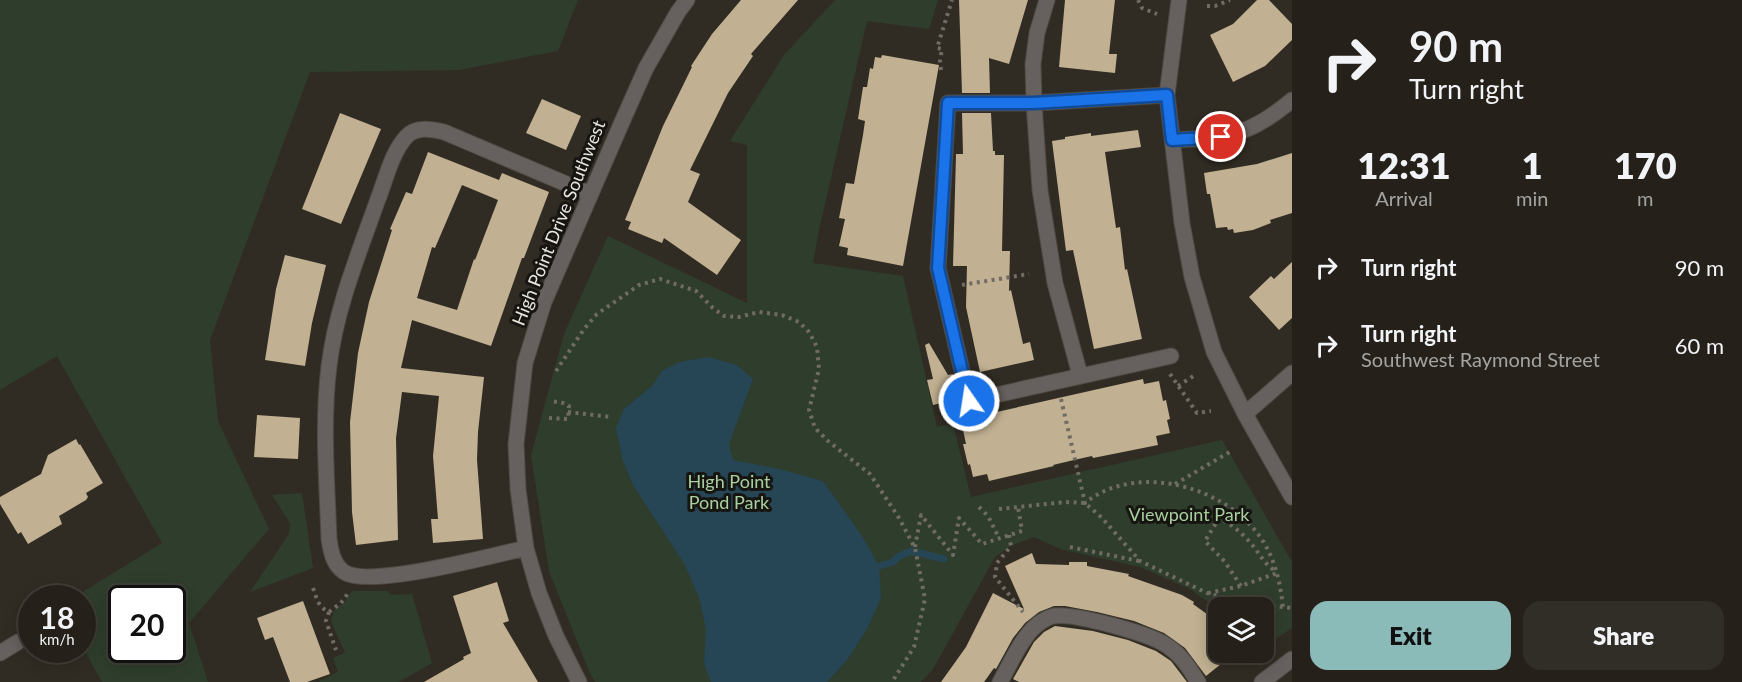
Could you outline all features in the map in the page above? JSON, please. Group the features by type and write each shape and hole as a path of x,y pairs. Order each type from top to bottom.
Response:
{"street":[{"name":"High Point Drive Southwest","path":"579,682 556,636 539,593 526,548 516,444 525,363 544,302 646,68 687,0"},
{"path":"1047,0 1037,33 1033,64 1040,190 1055,283 1080,375"},
{"path":"1179,0 1167,95 1182,223 1192,277 1214,352 1245,414 1292,497"},
{"path":"1167,95 1034,103 948,103 938,268 969,401 1171,356"},
{"path":"1172,140 1221,137 1247,129 1292,100"},
{"path":"526,548 414,573 364,577 346,574 337,566 331,554 329,539 325,430 329,365 339,314 353,268 393,157 407,135 430,128 444,132 590,194"},
{"path":"1245,414 1292,373"},
{"path":"1000,682 1025,639 1039,623 1053,616 1073,617 1143,633 1168,645 1184,661 1198,682"},
{"path":"0,653 18,642"},
{"path":"1262,682 1292,659"}],"path":[{"path":"941,70 939,60 942,49 938,48 952,0"},
{"path":"1138,0 1142,8 1157,14"},
{"path":"1207,6 1215,6 1230,0"},
{"path":"953,287 1029,274"},
{"path":"556,371 597,314 639,285 660,279 696,291 724,316 740,317 759,312 782,315 799,322 809,332 817,347 819,369 809,410 815,428 870,474 899,518 915,548 925,598 914,647 892,682"},
{"path":"1169,372 1197,413 1211,411"},
{"path":"1178,386 1194,375"},
{"path":"1060,393 1085,503 1140,561"},
{"path":"549,418 568,419 569,406 551,401"},
{"path":"568,412 611,417"},
{"path":"1174,484 1233,450"},
{"path":"999,509 1066,502 1085,503 1096,494 1119,485 1149,482 1174,484 1198,491 1219,500 1235,512 1268,548 1277,573 1284,608"},
{"path":"980,507 988,516 999,538"},
{"path":"915,548 921,515 953,555 959,518 982,544 1022,531 1018,507"},
{"path":"1242,586 1225,562 1204,541 1219,518 1233,526 1248,540 1268,567 1277,573"},
{"path":"1010,535 1011,546 997,563 995,577 1028,617"},
{"path":"1070,547 1140,561 1207,593 1242,603 1292,608"},
{"path":"1207,593 1242,586 1277,573"},
{"path":"336,650 326,621 329,612 341,603 352,587"},
{"path":"313,588 322,609 329,612"}],"green space":[{"path":"0,0 578,0 558,51 459,70 310,72 210,340 218,421 269,529 189,623 208,682 102,682 91,663 96,663 96,585 94,585 162,543 57,356 0,390"},
{"name":"High Point Pond Park","path":"835,0 938,0 929,29 867,21 813,263 903,276 937,427 953,424 971,497 1222,440 1292,562 1292,628 1274,640 1274,597 1208,597 1208,602 1190,589 1140,567 1060,549 1034,537 1010,546 995,557 933,669 921,682 595,682 549,571 531,455 564,334 608,236 747,303 747,145 730,141 784,55"},
{"path":"302,493 313,568 250,592 289,534 290,523 272,495"},
{"path":"352,591 387,591 392,595 412,594 432,663 399,682 318,682 338,672 333,658 345,653 331,621 335,609 344,603"}],"water":[{"path":"708,357 737,365 753,379 729,444 733,460 823,481 862,536 879,566 881,598 867,629 847,660 827,682 711,682 704,663 706,630 700,600 685,565 633,485 623,461 616,428 624,409 653,385 662,371 679,362"}],"building":[{"path":"741,0 798,0 751,54 753,56 728,93 690,170 700,174 688,202 741,240 717,275 664,238 662,243 628,229 631,222 625,220 663,126 691,66 712,34"},
{"path":"959,0 1028,0 1009,64 989,58 990,93 962,93"},
{"path":"1065,0 1115,0 1109,54 1117,54 1115,73 1059,67"},
{"path":"1257,0 1269,0 1292,24 1292,40 1265,66 1233,82 1210,35 1233,24"},
{"path":"882,55 939,65 903,266 847,255 848,248 839,246 845,219 839,218 846,183 854,184 863,135 865,121 858,119 863,87 867,87 870,68 873,69 875,57 881,58"},
{"path":"542,99 581,116 566,150 526,133"},
{"path":"340,113 381,129 341,224 302,209"},
{"path":"962,113 991,113 993,151 995,155 1004,155 1002,251 1010,251 1009,291 1011,290 1023,344 1030,342 1034,360 980,372 966,307 967,266 953,266 956,154 963,154"},
{"path":"1138,130 1141,147 1105,152 1116,228 1120,227 1125,270 1127,269 1142,339 1094,349 1073,250 1066,251 1052,141 1091,133 1091,136"},
{"path":"428,152 499,180 502,173 549,192 524,258 522,258 491,346 412,320 401,368 484,377 477,460 483,539 433,543 431,519 438,519 433,456 439,396 402,392 396,438 398,540 356,545 352,512 350,422 358,353 369,302 392,230 390,229 406,192 412,194","holes":["462,185 498,200 474,259 457,310 417,298 432,247 435,248"]},
{"path":"1292,153 1292,213 1270,220 1271,223 1253,230 1234,233 1233,229 1228,230 1227,227 1216,228 1204,173 1257,164"},
{"path":"285,255 326,265 312,323 305,366 265,360 276,289"},
{"path":"1292,262 1292,318 1279,330 1249,297 1271,276 1274,279"},
{"path":"929,343 948,375 953,374 959,399 933,405 927,380 933,379 925,345"},
{"path":"1143,379 1144,384 1159,381 1163,401 1166,400 1170,433 1156,436 1158,445 1093,458 1092,456 989,481 987,474 973,477 963,444 966,444 961,420"},
{"path":"257,415 300,418 298,459 254,457"},
{"path":"76,439 103,483 86,493 88,497 86,500 59,516 62,524 28,544 21,532 18,534 0,504 0,497 41,474 48,455"},
{"path":"1032,553 1036,564 1069,565 1069,562 1087,562 1087,566 1129,574 1128,576 1182,595 1208,615 1208,663 1222,663 1206,676 1185,648 1164,633 1134,621 1065,606 1054,606 1039,612 1025,623 1013,638 996,669 994,668 984,682 941,682 966,647 993,593 1024,609 1005,566"},
{"path":"497,582 509,621 503,623 538,682 424,682 471,653 453,596"},
{"path":"303,601 330,674 307,682 290,682 273,637 265,640 257,618"},
{"path":"1055,626 1093,631 1128,640 1156,651 1171,661 1187,682 1019,682 1013,679 1034,642 1044,632"}],"waterway":[{"path":"879,566 893,562 911,551 944,559"}],"route":[{"path":"969,401 938,268 948,103 1034,103 1167,95 1172,140 1221,137"}],"park label":[{"name":"Viewpoint Park","path":"1189,515"}]}
